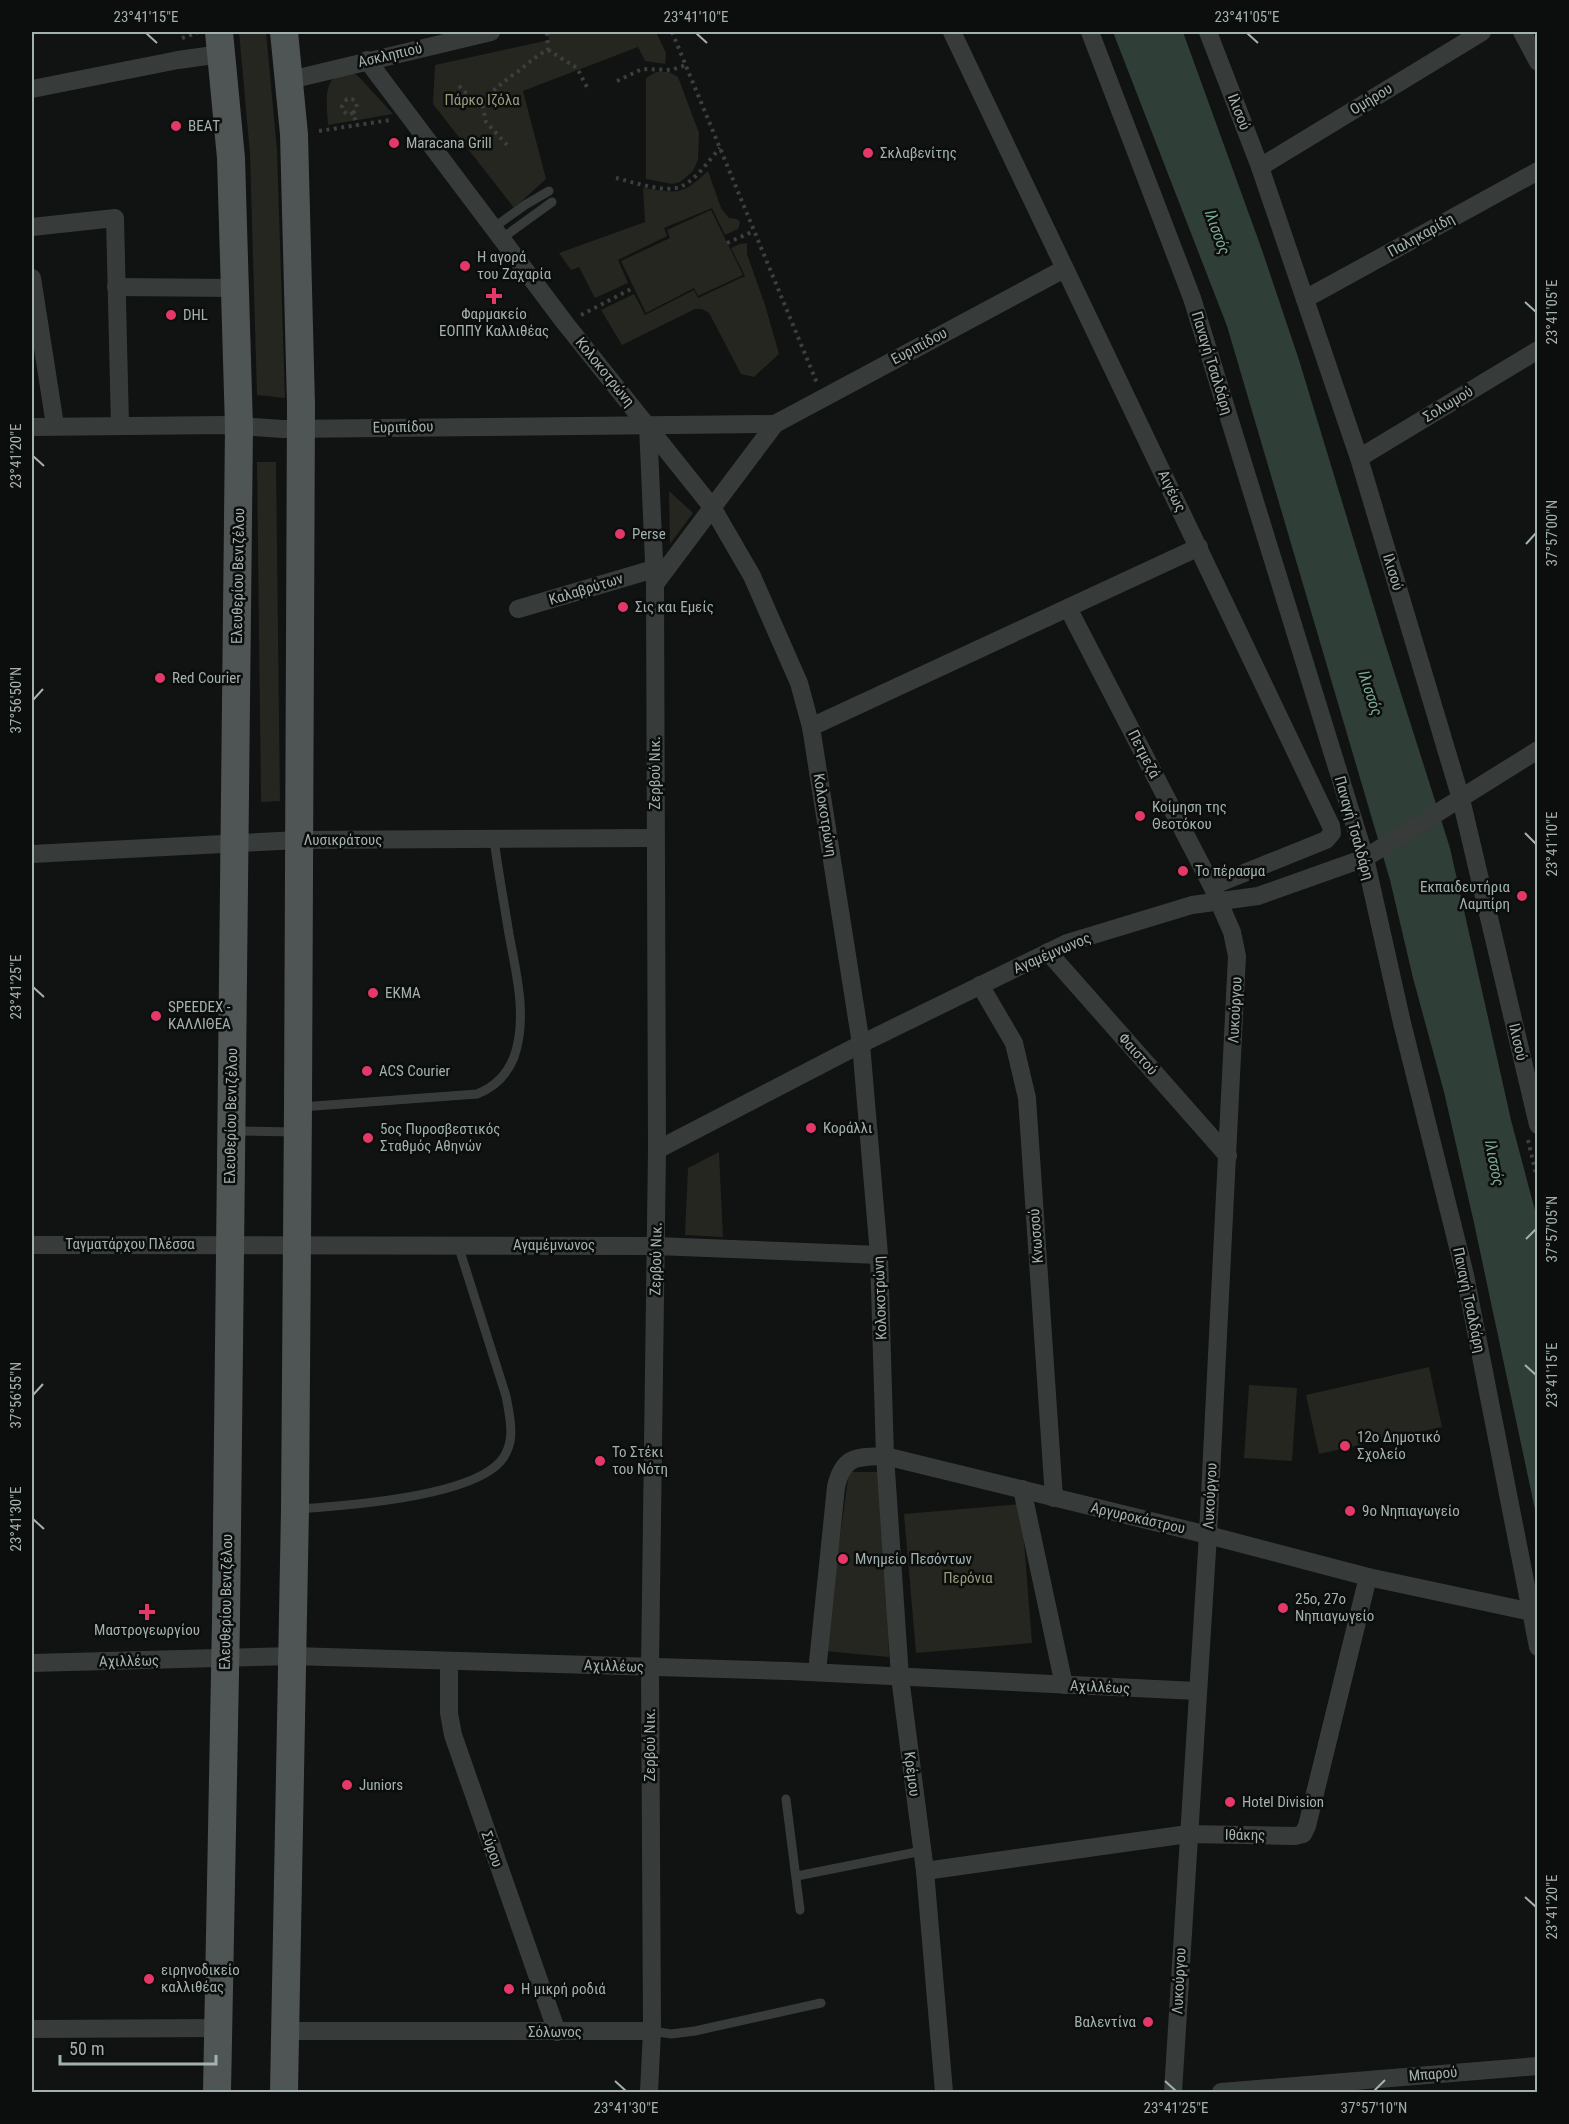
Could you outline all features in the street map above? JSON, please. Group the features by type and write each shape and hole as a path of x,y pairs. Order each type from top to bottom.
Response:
{"main road":[{"path":"284,32 290,80 296,182 300,428 295,1509 284,2092"},
{"name":"Ελευθερίου Βενιζέλου","path":"217,2092 225,1658 239,427 231,158 220,43"}],"street":[{"name":"Ασκληπιού","path":"290,80 490,32"},
{"name":"Αιγέως","path":"952,32 1199,547 1332,831 1326,840 1215,893"},
{"name":"Παναγή Τσαλδάρη","path":"1090,32 1192,298 1371,854 1402,1023 1465,1275 1538,1647"},
{"name":"Ιλισού","path":"1208,32 1260,167 1359,458 1461,799 1538,1125"},
{"name":"Ομήρου","path":"1260,167 1482,32"},
{"path":"1522,32 1538,62"},
{"path":"32,89 177,60 220,43"},
{"name":"Κολοκοτρώνη","path":"366,60 565,323 712,507 752,576 799,683 811,727 861,1044 879,1255 885,1456"},
{"name":"Παληκαρίδη","path":"1305,299 1538,171"},
{"path":"32,227 115,218 120,425"},
{"name":"Ευριπίδου","path":"655,577 775,424 1064,269"},
{"path":"32,278 55,426"},
{"path":"116,287 235,288"},
{"name":"Σολωμού","path":"1359,458 1538,350"},
{"name":"Ευριπίδου","path":"32,427 120,425 300,428 775,424"},
{"name":"Ζερβού Νικ.","path":"648,425 655,577 657,1150 650,1667 652,2031 650,2092"},
{"path":"811,727 1199,547"},
{"name":"Καλαβρύτων","path":"518,609 655,577"},
{"name":"Πετμεζά","path":"1068,608 1215,893"},
{"name":"Αγαμέμνωνος","path":"657,1150 861,1044 1067,943 1192,905 1215,893 1258,896 1371,854 1538,750"},
{"name":"Λυσικράτους","path":"32,854 299,840 655,838"},
{"name":"Λυκούργου","path":"1173,2092 1208,1534 1237,956 1232,932 1215,893"},
{"name":"Φαιστού","path":"1047,952 1228,1156"},
{"name":"Κνωσσού","path":"980,985 1014,1043 1027,1098 1054,1498"},
{"name":"Αγαμέμνωνος","path":"229,1244 656,1245 879,1255"},
{"name":"Ταγματάρχου Πλέσσα","path":"32,1245 229,1244"},
{"path":"818,1672 839,1474 854,1458 885,1456"},
{"name":"Αργυροκάστρου","path":"885,1456 1208,1534 1368,1577 1532,1612"},
{"name":"Κρέμου","path":"885,1456 900,1677 925,1871 944,2092"},
{"path":"1022,1489 1064,1685"},
{"name":"Ιθάκης","path":"925,1871 1188,1834 1295,1836 1303,1834 1308,1826 1368,1577"},
{"name":"Αχιλλέως","path":"32,1663 293,1656 818,1672 1197,1691"},
{"name":"Σύρου","path":"449,1661 449,1713 453,1735 557,2032"},
{"path":"32,2029 218,2028"},
{"name":"Σόλωνος","path":"285,2031 652,2031"},
{"name":"Μπαρού","path":"1221,2092 1538,2066"}],"lane":[{"path":"497,234 525,205 549,191"},
{"path":"497,234 552,202"},
{"path":"231,1131 477,1094 490,1089 503,1077 514,1057 517,1045 519,1003 494,839"},
{"path":"295,1509 341,1506 442,1490 481,1476 501,1461 510,1442 510,1417 506,1396 458,1245"},
{"path":"786,1799 800,1910"},
{"path":"797,1876 922,1851"},
{"name":"Σόλωνος","path":"652,2031 671,2034 695,2031 821,2003"}],"path":[{"path":"547,32 548,50"},
{"path":"672,32 823,397"},
{"path":"548,50 577,68 589,91"},
{"path":"482,103 506,78 518,71 533,57 548,50"},
{"path":"617,81 642,69 671,70 686,65"},
{"path":"459,87 482,103 486,122 507,145"},
{"path":"347,99 356,102 357,108 353,113 348,114 343,111 342,106 347,99"},
{"path":"353,113 357,125"},
{"path":"319,130 410,117"},
{"path":"616,178 665,188 681,187 720,148"},
{"path":"727,243 754,231"},
{"path":"565,323 633,288"}],"green space":[{"path":"239,32 266,32 277,150 285,398 257,395 250,154"},
{"name":"Πάρκο Ιζόλα","path":"548,32 656,32 666,53 665,64 645,61 638,47 523,91 546,179 514,208 433,104 435,65 549,40"},
{"path":"351,72 358,76 393,114 328,125 327,92 329,86 336,76"},
{"path":"656,72 669,72 678,77 699,133 698,160 693,171 680,182 672,184 646,179 646,78"},
{"path":"708,171 721,208 729,218 740,222 738,229 725,235 712,208 664,228 667,236 618,260 628,283 595,298 579,267 571,270 559,253 645,222 643,188 679,191 692,185"},
{"path":"711,210 743,275 698,296 694,288 646,313 621,261 670,238 667,230"},
{"path":"747,243 747,254 779,354 754,377 741,374 709,313 702,309 695,309 622,345 601,310 634,294 645,315 694,290 698,298 745,276 731,248"},
{"path":"257,462 276,462 280,801 261,802"},
{"path":"669,491 693,513 670,544"},
{"path":"719,1152 723,1237 685,1235 688,1168"},
{"path":"1429,1367 1442,1427 1319,1454 1306,1395"},
{"path":"1249,1385 1297,1388 1292,1461 1244,1458"},
{"path":"849,1472 882,1472 889,1657 824,1651"},
{"name":"Περόνια","path":"1021,1504 1032,1643 916,1653 904,1514"}],"water":[{"name":"Ιλισσός","path":"1113,32 1183,32 1299,360 1450,848 1511,1120 1537,1218 1537,1519 1444,1092 1413,978 1390,880 1227,326"}],"place":[{"name":"ΒΕΑΤ","path":"176,126"},
{"name":"Maracana Grill","path":"394,143"},
{"name":"Σκλαβενίτης","path":"868,153"},
{"name":"Η αγορά του Ζαχαρία","path":"465,266"},
{"name":"Φαρμακείο ΕΟΠΠΥ Καλλιθέας","path":"494,296"},
{"name":"DHL","path":"171,315"},
{"name":"Perse","path":"620,534"},
{"name":"Σις και Εμείς","path":"623,607"},
{"name":"Red Courier","path":"160,678"},
{"name":"Κοίμηση της Θεοτόκου","path":"1140,816"},
{"name":"Το πέρασμα","path":"1183,871"},
{"name":"Εκπαιδευτήρια Λαμπίρη","path":"1522,896"},
{"name":"ΕΚΜΑ","path":"373,993"},
{"name":"SPEEDEX - ΚΑΛΛΙΘΕΑ","path":"156,1016"},
{"name":"ACS Courier","path":"367,1071"},
{"name":"Κοράλλι","path":"811,1128"},
{"name":"5ος Πυροσβεστικός Σταθμός Αθηνών","path":"368,1138"},
{"name":"12ο Δημοτικό Σχολείο","path":"1345,1446"},
{"name":"Το Στέκι του Νότη","path":"600,1461"},
{"name":"9ο Νηπιαγωγείο","path":"1350,1511"},
{"name":"Μνημείο Πεσόντων","path":"843,1559"},
{"name":"25ο, 27ο Νηπιαγωγείο","path":"1283,1608"},
{"name":"Μαστρογεωργίου","path":"147,1612"},
{"name":"Juniors","path":"347,1785"},
{"name":"Hotel Division","path":"1230,1802"},
{"name":"ειρηνοδικείο καλλιθέας","path":"149,1979"},
{"name":"Η μικρή ροδιά","path":"509,1989"},
{"name":"Βαλεντίνα","path":"1148,2022"}]}
